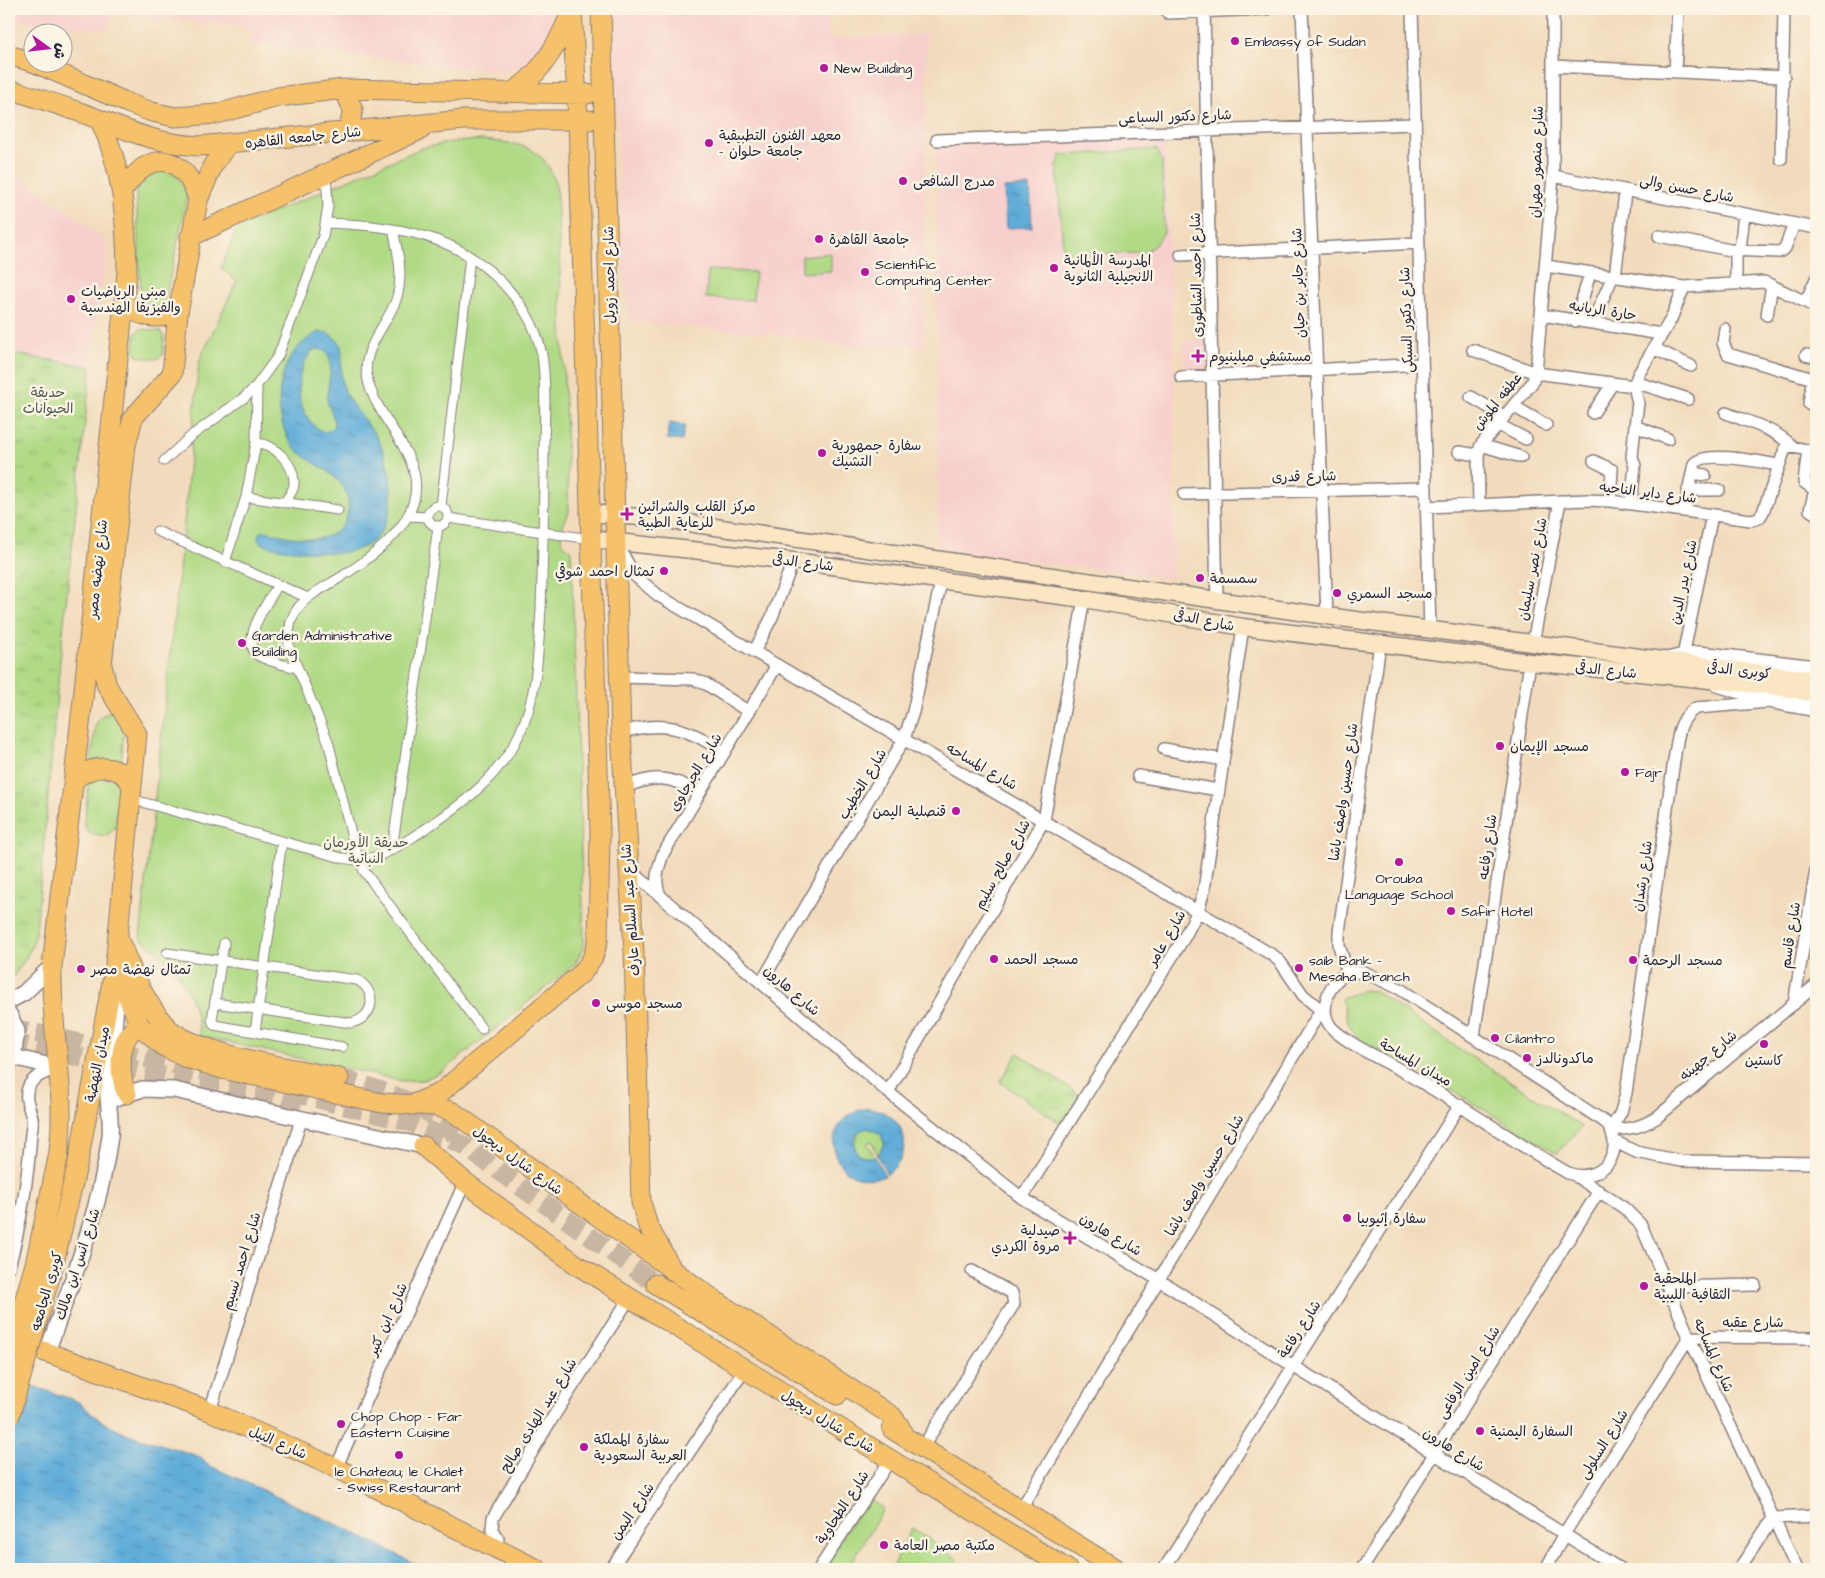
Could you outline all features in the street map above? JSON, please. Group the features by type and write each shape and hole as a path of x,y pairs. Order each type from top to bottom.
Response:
{"main road":[{"name":"شارع احمد زويل","path":"600,9 605,121 616,541"},
{"name":"شارع احمد زويل","path":"572,10 578,119 590,539"},
{"path":"512,92 523,86 546,59 572,10"},
{"path":"9,55 22,59"},
{"path":"56,72 130,104 152,112 175,116 218,114 278,97 344,89 604,94"},
{"name":"شارع جامعه القاهره","path":"9,89 100,120 135,135 160,142 198,146 436,122 498,118 605,121"},
{"path":"344,89 354,110 348,132"},
{"name":"شارع نهضه مصر","path":"53,1022 52,966 125,305 126,238 122,190 118,166 100,120"},
{"path":"190,237 436,122"},
{"name":"شارع نهضه مصر","path":"115,966 137,734 110,692 103,677 102,664 128,431 140,408 172,374 178,313 198,200 213,165 228,144"},
{"path":"122,190 144,167 155,163 167,162 178,166 187,174 194,184 198,200"},
{"path":"125,305 136,313 150,318 164,318 178,313"},
{"name":"شارع الدقى","path":"589,513 653,518 1327,616 1662,661"},
{"name":"شارع الدقى","path":"590,539 793,560 1084,599 1243,627 1530,662 1707,681"},
{"name":"شارع عبد السلام عارف","path":"411,1106 440,1093 589,965 598,941 600,870 590,539"},
{"name":"شارع عبد السلام عارف","path":"616,541 621,733 627,868 634,952 641,1202 648,1226 673,1271"},
{"name":"كوبرى الدقى","path":"1662,661 1773,687 1816,694"},
{"name":"كوبرى الدقى","path":"1707,681 1773,687 1816,680"},
{"path":"74,780 87,771 103,767 121,772 132,792"},
{"path":"600,870 627,868"},
{"path":"118,936 142,991 166,1026 188,1042 218,1051 339,1078"},
{"name":"شارع شارل ديجول","path":"115,966 140,1026 163,1046 206,1065 382,1103 435,1106 453,1112 673,1271 892,1416 900,1425 904,1436"},
{"name":"ميدان النهضة","path":"78,1162 99,1060 115,966"},
{"name":"ميدان النهضة","path":"53,1022 60,1068 62,1117 58,1158"},
{"path":"127,1094 121,1074 123,1054 128,1034 140,1026"},
{"name":"شارع شارل ديجول","path":"422,1146 465,1182 577,1265 1066,1569"},
{"name":"كوبرى الجامعه","path":"9,1353 35,1264 58,1158"},
{"name":"كوبرى الجامعه","path":"9,1418 53,1267 78,1162"},
{"name":"شارع شارل ديجول","path":"656,1284 1116,1569"},
{"name":"شارع النيل","path":"9,1339 210,1411 336,1468 536,1569"}],"street":[{"path":"1168,13 1204,10 1267,9"},
{"name":"شارع جابر بن حيان","path":"1302,9 1327,616"},
{"name":"شارع دكتور السبكى","path":"1412,9 1430,630"},
{"name":"شارع منصور مهران","path":"1542,316 1553,176 1553,9"},
{"path":"1675,72 1678,9"},
{"path":"1781,159 1784,9"},
{"name":"شارع احمد الشاطورى","path":"1204,10 1211,254 1217,600"},
{"path":"1553,66 1784,77"},
{"name":"شارع دكتور السباعى","path":"937,140 1415,124"},
{"path":"164,461 191,436 238,403 257,385 278,356 326,224 328,206 326,174"},
{"name":"شارع حسن والى","path":"1553,176 1625,192 1816,228"},
{"path":"1592,323 1614,276 1625,192"},
{"path":"1736,283 1738,250 1744,214"},
{"path":"132,792 282,841 359,860 376,858 392,850 470,798 498,769 519,735 533,698 536,678 544,533 543,372 538,339 523,309 488,270 470,257 434,238 393,229 326,224"},
{"path":"1659,236 1738,250 1782,251 1794,224"},
{"path":"393,229 400,267 399,289 392,309 372,345 367,358 366,372 368,385 374,398 410,460 415,478 414,498 407,516 400,527 376,551 308,598 297,608 288,634 289,647 333,755 359,860 370,880 482,1029"},
{"path":"1181,255 1419,243"},
{"path":"441,506 470,257"},
{"path":"1546,266 1684,287 1753,281 1772,285 1811,304 1816,279"},
{"path":"1576,321 1590,273"},
{"path":"1767,314 1772,285"},
{"path":"1631,504 1635,466 1632,457 1638,403 1634,384 1679,305 1684,287"},
{"name":"حارة الريانيه","path":"1542,316 1661,334"},
{"name":"عطفه الموش","path":"1480,450 1501,420 1532,383 1536,373 1542,316"},
{"path":"1725,329 1723,343 1728,354 1808,377 1812,382 1809,404 1816,409"},
{"path":"1653,348 1690,366"},
{"path":"1473,350 1536,373 1634,384 1688,399"},
{"path":"1181,377 1422,364"},
{"path":"1594,413 1613,383"},
{"path":"225,562 246,497 256,443 257,385"},
{"path":"1471,396 1526,440"},
{"path":"1513,406 1546,425"},
{"path":"1726,412 1785,439 1793,447 1812,451 1804,482 1815,487 1810,510 1816,514"},
{"path":"1635,426 1668,438"},
{"path":"256,443 266,444 276,449 293,475 294,487 284,503"},
{"name":"شارع داير الناحيه","path":"1426,507 1560,500 1610,501 1751,520 1759,518 1763,512 1784,449 1793,447"},
{"path":"1479,504 1480,450"},
{"path":"1459,452 1480,450 1521,457"},
{"path":"1684,511 1693,468 1697,460 1714,456 1778,464"},
{"path":"1594,462 1612,470 1610,501"},
{"path":"1693,468 1705,475"},
{"name":"شارع قدرى","path":"1184,494 1425,488"},
{"path":"1688,490 1719,490"},
{"path":"246,497 338,510"},
{"name":"شارع نصر سليمان","path":"1533,643 1560,500"},
{"path":"427,517 432,508 441,506"},
{"path":"427,517 432,525 438,527 444,525 448,518 446,510 441,506"},
{"name":"شارع بدر الدين","path":"1682,656 1712,515"},
{"path":"407,516 427,517"},
{"path":"448,518 590,539"},
{"path":"392,850 438,527"},
{"path":"157,531 308,598"},
{"name":"شارع المساحه","path":"616,541 628,566 650,590 1274,956 1296,982 1303,995 1320,1010 1329,1024"},
{"path":"754,652 772,616 789,572"},
{"name":"شارع الخطيب","path":"761,983 904,739 912,712 941,581"},
{"path":"278,585 254,627 252,645 258,656 297,668"},
{"name":"شارع صالح سليم","path":"888,1092 1044,820 1084,599"},
{"name":"شارع عامر","path":"1022,1198 1185,936 1198,911 1204,890 1243,627"},
{"name":"شارع حسين واصف باشا","path":"1348,973 1341,953 1339,932 1380,644"},
{"name":"شارع الدقى","path":"1662,661 1699,654 1816,668"},
{"name":"شارع رفاعه","path":"1474,1036 1530,662"},
{"name":"شارع الجرجاوى","path":"661,898 657,890 659,865 777,665"},
{"path":"620,678 693,679 706,684 749,712"},
{"path":"1773,687 1816,709"},
{"name":"شارع رشدان","path":"1611,1129 1621,1112 1626,1093 1674,754 1682,720 1696,708 1773,687"},
{"path":"621,733 640,727 664,726 699,736 724,753"},
{"path":"1164,749 1223,760"},
{"path":"1138,776 1218,790"},
{"path":"624,788 643,779 668,780 681,782 700,793"},
{"path":"255,1032 282,841"},
{"name":"شارع هارون","path":"627,868 888,1092 1022,1198 1159,1280 1293,1366 1620,1569"},
{"name":"شارع قاسم","path":"1794,1004 1816,870"},
{"path":"224,943 212,1022 214,1025 342,1047"},
{"path":"167,953 357,980 368,988 372,1001 364,1018 351,1023 215,1002"},
{"path":"9,1001 24,993 52,966"},
{"name":"شارع انس ابن مالك","path":"47,1352 88,1238 110,1133 108,1101 117,1008 115,966"},
{"path":"1329,1024 1325,1010 1327,995 1335,982 1348,973 1364,972 1378,977 1595,1114 1611,1129 1616,1142 1612,1157 1604,1169 1591,1176 1577,1176"},
{"name":"شارع جهينه","path":"1611,1129 1627,1130 1642,1126 1656,1118 1814,988"},
{"name":"شارع حسين واصف باشا","path":"1021,1509 1320,1010"},
{"path":"9,1014 17,1031 11,1056 60,1068"},
{"name":"ميدان المساحة","path":"1329,1024 1347,1039 1460,1105 1557,1166 1577,1176"},
{"path":"9,1267 20,1219 30,1155 32,1118 27,1105 27,1089 32,1080 60,1068"},
{"path":"108,1101 142,1089 174,1090 422,1146"},
{"name":"شارع رفاعة","path":"1164,1569 1460,1105"},
{"name":"شارع احمد نسيم","path":"210,1411 301,1120"},
{"path":"1616,1142 1651,1156 1681,1161 1816,1163"},
{"name":"شارع المساحه","path":"1577,1176 1624,1208 1641,1225 1689,1337 1797,1569"},
{"name":"شارع ابن كثير","path":"336,1468 465,1182"},
{"name":"شارع امين الرفاعى","path":"1362,1569 1599,1191"},
{"path":"922,1448 1014,1304 1012,1292 972,1271"},
{"path":"1669,1287 1755,1285"},
{"name":"شارع عبد الهادى صالح","path":"489,1546 498,1539 492,1530 494,1518 548,1425 629,1299"},
{"name":"شارع عقبه","path":"1689,1337 1816,1338"},
{"name":"شارع السلولى","path":"1546,1569 1564,1534 1689,1337"},
{"name":"شارع اليمن","path":"611,1569 745,1369"},
{"name":"شارع الطحاوية","path":"819,1569 890,1460"},
{"path":"1739,1569 1772,1518 1816,1516"}],"shaded area":[{"path":"9,9 550,9 551,23 546,44 532,62 521,68 498,71 251,44 249,32 240,25 204,22 204,26 195,26 195,21 163,18 163,22 154,22 154,17 123,14 110,18 105,30 72,26 72,22 35,22 9,19"},
{"path":"614,9 828,9 829,39 927,34 924,347 859,347 790,336 630,321 621,243"},
{"name":"المدرسة الألمانية الانجيلية الثانوية","path":"1158,136 1165,147 1175,389 1172,579 938,549 936,145"},
{"path":"9,169 103,237 107,249 91,367 9,353"},
{"name":"مستشفي ميلينيوم","path":"1184,340 1211,340 1211,372 1185,372"}],"green space":[{"name":"حديقة الأورمان النباتية","path":"482,140 521,146 539,155 552,175 557,190 569,512 563,523 561,534 562,543 571,551 584,939 583,948 575,964 443,1071 424,1080 402,1081 200,1036 193,1006 181,980 163,958 140,938 182,544 199,361 237,281 221,268 237,228 422,148 452,142"},
{"path":"1157,149 1162,160 1164,233 1155,245 1144,253 1069,254 1063,248 1057,166 1061,155"},
{"path":"162,169 176,174 187,192 187,198 165,301 159,308 146,307 141,298 136,192 142,178"},
{"path":"831,253 831,271 802,273 802,256"},
{"path":"708,270 755,272 753,300 706,298"},
{"path":"141,329 160,331 164,336 163,355 157,359 139,357 134,352 135,334"},
{"name":"حديقة الحيوانات","path":"9,353 91,367 60,660 36,932 29,952 9,982"},
{"path":"108,712 119,713 125,722 115,828 106,836 89,833 84,825 95,728 99,718"},
{"path":"1364,990 1375,991 1464,1052 1582,1127 1557,1153 1451,1090 1359,1040 1348,1023 1341,998"},
{"path":"1018,1053 1084,1098 1066,1127 1000,1082"},
{"path":"868,1128 881,1134 884,1143 878,1156 871,1141 867,1143 875,1157 867,1159 858,1154 854,1145 859,1131"},
{"path":"867,1498 884,1508 848,1569 823,1569"},
{"path":"912,1528 958,1559 954,1569 892,1569"}],"water":[{"path":"1030,186 1032,227 1006,228 1004,188"},
{"path":"318,332 329,333 340,343 342,355 341,372 345,392 377,438 390,476 390,508 386,523 378,535 367,545 343,553 287,549 269,546 258,540 259,533 265,531 299,538 323,538 333,534 341,527 347,516 348,503 345,490 335,477 296,449 283,427 280,414 280,387 288,362 299,346","holes":["313,350 322,350 327,353 330,360 331,368 327,399 334,422 332,429 326,432 321,431 310,421 301,404 299,395 300,376 307,358"]},
{"path":"669,423 685,425 682,441 667,439"},
{"path":"868,1108 881,1111 891,1117 903,1134 904,1144 897,1164 887,1174 878,1156 884,1143 881,1134 868,1128 858,1133 854,1140 855,1149 862,1157 875,1157 885,1176 866,1179 852,1175 841,1165 835,1153 834,1139 839,1126 850,1115"},
{"path":"9,1378 77,1401 101,1421 128,1434 201,1457 206,1464 349,1530 425,1569 9,1569"}],"ferry route":[{"path":"334,1569 334,1562 349,1530"}],"tunnel":[{"path":"9,1027 203,1071"},
{"path":"9,1042 305,1107"},
{"path":"339,1078 371,1087 417,1106 431,1114 456,1136"},
{"path":"290,1092 409,1122 463,1145 656,1284"}],"place":[{"name":"Embassy of Sudan","path":"1235,41"},
{"name":"New Building","path":"824,68"},
{"name":"معهد الفنون التطبيقية - جامعة حلوان","path":"709,143"},
{"name":"مدرج الشافعى","path":"903,181"},
{"name":"جامعة القاهرة","path":"819,239"},
{"name":"المدرسة الألمانية الانجيلية الثانوية","path":"1054,268"},
{"name":"Scientific Computing Center","path":"865,272"},
{"name":"مبنى الرياضيات والفيزيقا الهندسية","path":"71,299"},
{"name":"مستشفي ميلينيوم","path":"1198,356"},
{"name":"سفارة جمهورية التشيك","path":"822,453"},
{"name":"مركز القلب والشرائين للرعاية الطبية","path":"627,514"},
{"name":"تمثال احمد شوقي","path":"664,571"},
{"name":"سمسمة","path":"1200,578"},
{"name":"مسجد السمري","path":"1337,593"},
{"name":"Garden Administrative Building","path":"242,643"},
{"name":"مسجد الإيمان","path":"1500,746"},
{"name":"Fajr","path":"1625,772"},
{"name":"قنصلية اليمن","path":"956,811"},
{"name":"Orouba Language School","path":"1399,862"},
{"name":"Safir Hotel","path":"1451,911"},
{"name":"مسجد الحمد","path":"994,959"},
{"name":"مسجد الرحمة","path":"1633,960"},
{"name":"saib Bank - Mesaha Branch","path":"1299,968"},
{"name":"تمثال نهضة مصر","path":"81,969"},
{"name":"مسجد موسى","path":"596,1003"},
{"name":"Cilantro","path":"1495,1038"},
{"name":"كاستين","path":"1764,1044"},
{"name":"ماكدونالدز","path":"1527,1058"},
{"name":"سفارة إثيوبيا","path":"1347,1218"},
{"name":"صيدلية مروة الكردي","path":"1070,1238"},
{"name":"الملحقية الثقافية الليبية","path":"1644,1286"},
{"name":"Chop Chop - Far Eastern Cuisine","path":"341,1424"},
{"name":"السفارة اليمنية","path":"1480,1431"},
{"name":"سفارة المملكة العربية السعودية","path":"584,1447"},
{"name":"le Chateau; le Chalet - Swiss Restaurant","path":"399,1455"},
{"name":"مكتبة مصر العامة","path":"884,1545"}]}
